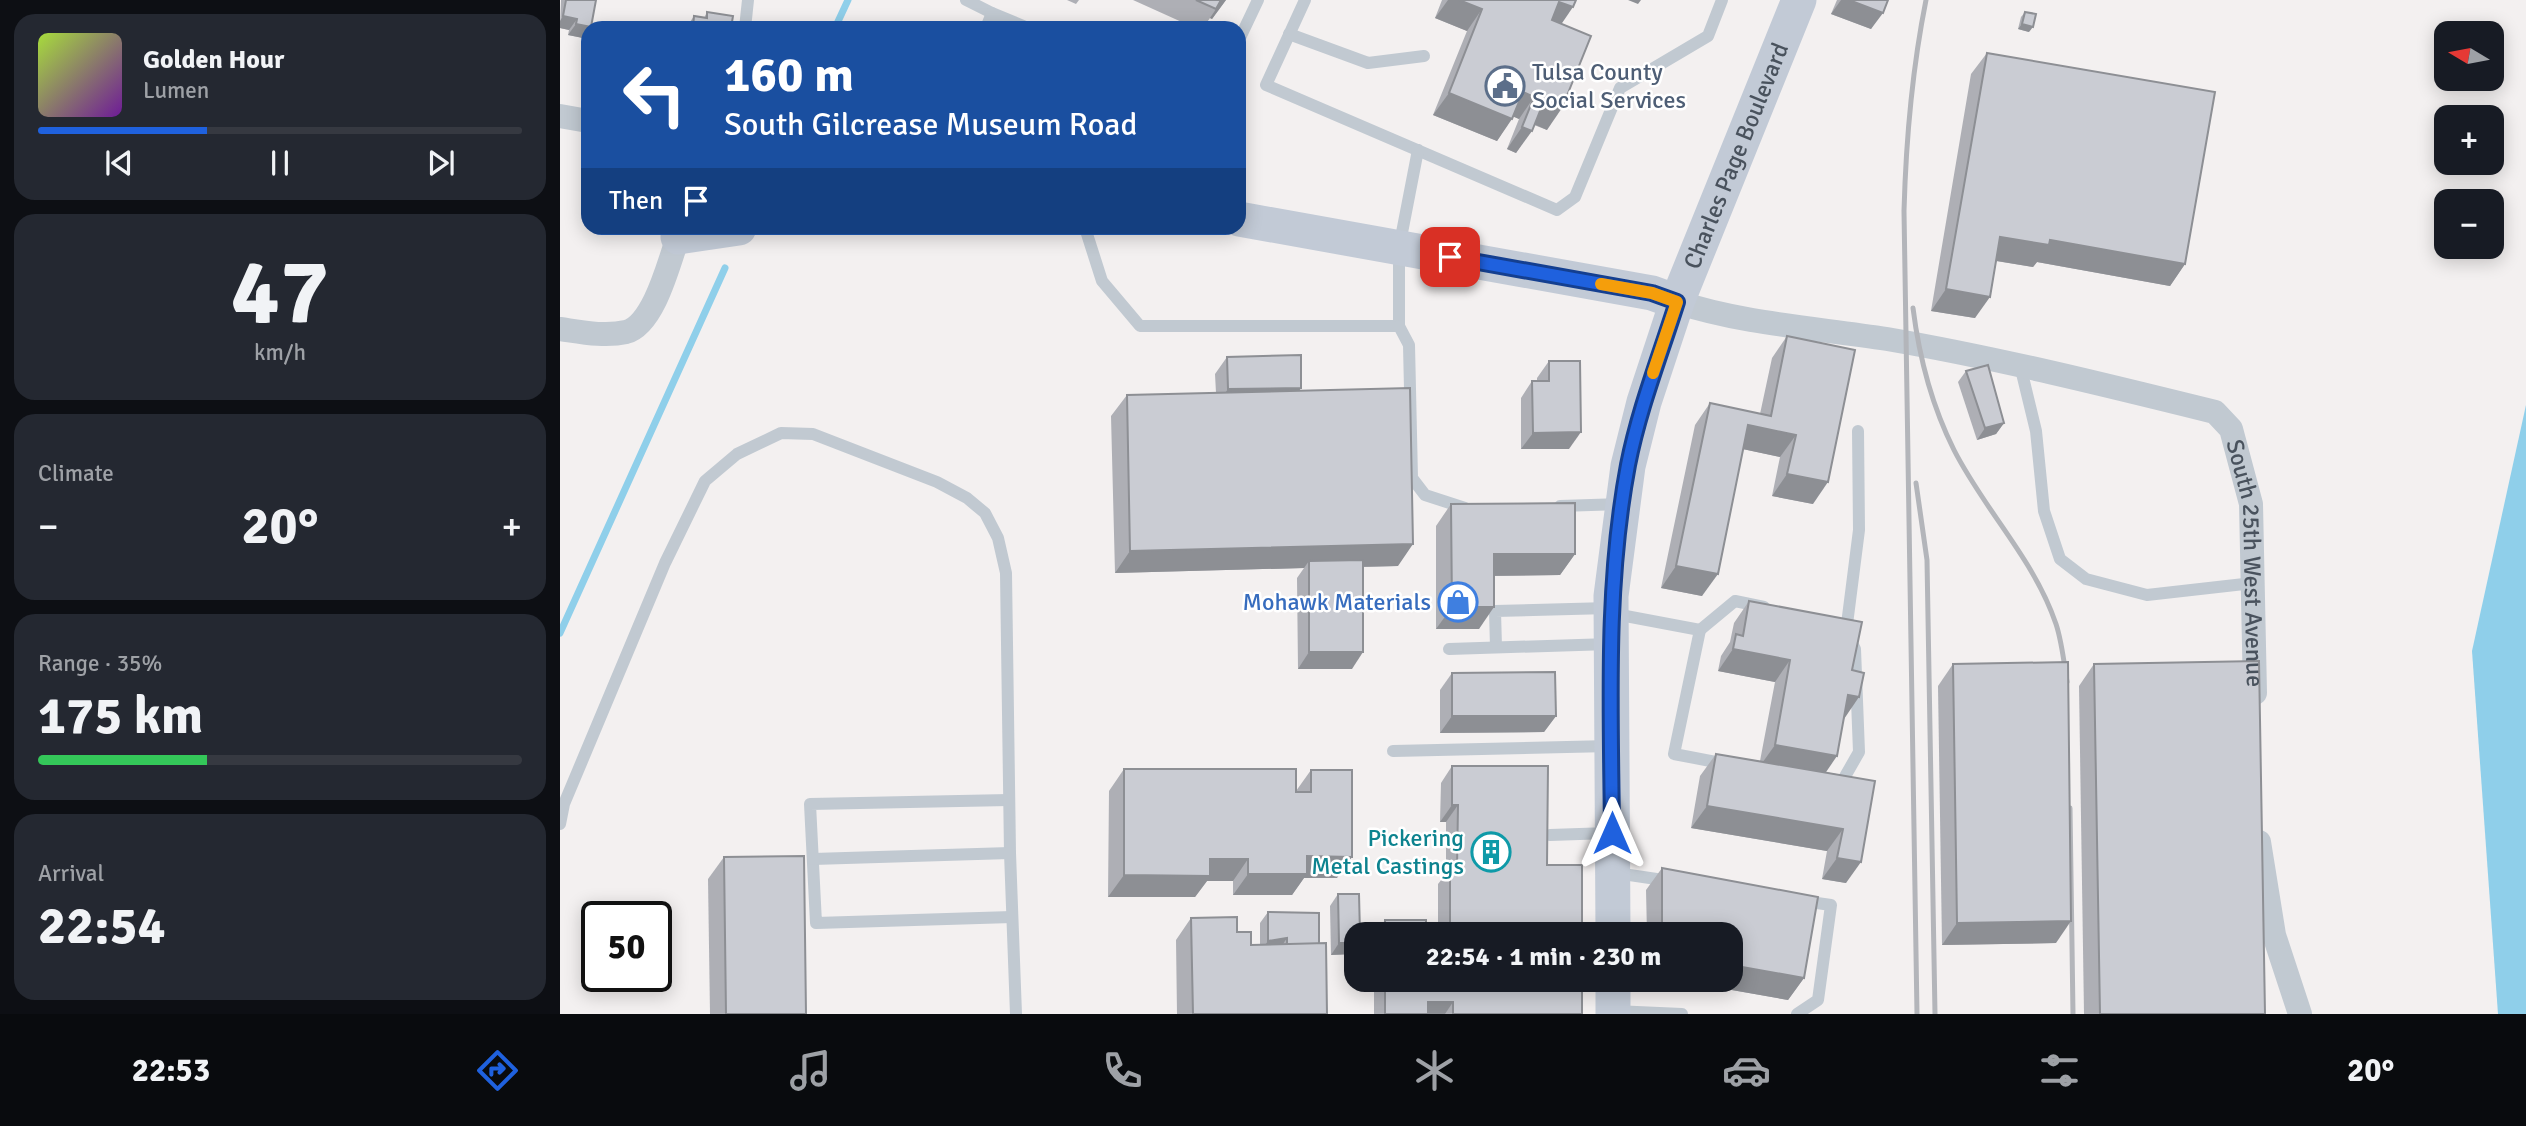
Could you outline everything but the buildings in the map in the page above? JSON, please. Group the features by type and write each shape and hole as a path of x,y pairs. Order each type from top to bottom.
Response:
{"main road":[{"name":"Charles Page Boulevard","path":"1612,922 1611,622 1623,504 1644,402 1677,302 1799,0"},
{"path":"1246,220 1652,293 1677,302"}],"street":[{"path":"560,116 581,120"},
{"path":"560,329 609,334 628,332 641,324 652,306 678,235"},
{"name":"South 25th West Avenue","path":"1677,302 1712,313 1887,340 2020,365 2214,412 2231,429 2251,504 2255,711"},
{"path":"2258,816 2259,855 2274,935 2300,1014"}],"lane":[{"path":"746,21 748,0"},
{"path":"966,0 1011,21"},
{"path":"1246,25 1258,0"},
{"path":"1305,0 1266,85 1557,209 1575,197 1620,88 1708,36 1722,0"},
{"path":"989,21 992,13"},
{"path":"1289,34 1368,63 1424,56"},
{"path":"1418,150 1399,248 1399,326 1409,345 1412,478 1425,495 1436,500 1458,509 1484,508"},
{"path":"1087,235 1102,281 1140,326 1399,326"},
{"path":"2020,365 2036,431 2044,511 2060,559 2086,579 2147,594 2253,583"},
{"path":"1829,784 1842,787 1859,752 1855,649 1841,623 1859,530 1858,431"},
{"path":"560,824 564,804 665,563 705,481 737,454 781,433 813,434 937,482 967,498 985,513 998,538 1006,573 1010,853 1016,1014"},
{"path":"1550,506 1623,504"},
{"path":"1739,766 1674,754 1700,630 1735,601 1772,609"},
{"path":"1496,647 1495,611 1700,630"},
{"path":"1449,649 1496,647 1611,622"},
{"path":"1393,751 1611,746"},
{"path":"1009,800 810,804 816,923 1012,918"},
{"path":"1550,835 1612,833"},
{"path":"813,859 1010,853"},
{"path":"1612,872 1686,883"},
{"path":"1792,899 1831,905 1818,1000 1797,1014"},
{"path":"1613,1002 1682,1014"}],"water":[{"path":"2526,405 2526,1014 2498,1014 2472,651"}],"waterway":[{"path":"838,21 848,0"},
{"path":"560,633 725,268"}],"railway":[{"path":"1917,1014 1904,211 1910,105 1926,0"},
{"path":"1913,308 1919,344 1939,416 1966,472 2022,556 2047,600 2058,631 2067,682"},
{"path":"1916,483 1927,560 1935,1014"},
{"path":"2070,808 2073,1014"}],"slow traffic":[{"path":"1601,284 1652,293 1677,302 1653,373"}],"place":[{"name":"Tulsa County Social Services","path":"1505,86"},
{"name":"Mohawk Materials","path":"1458,602"},
{"name":"Pickering Metal Castings","path":"1491,852"}],"route":[{"path":"1450,257 1652,293 1677,302 1644,402 1628,466 1618,534 1611,596 1612,833"}]}
